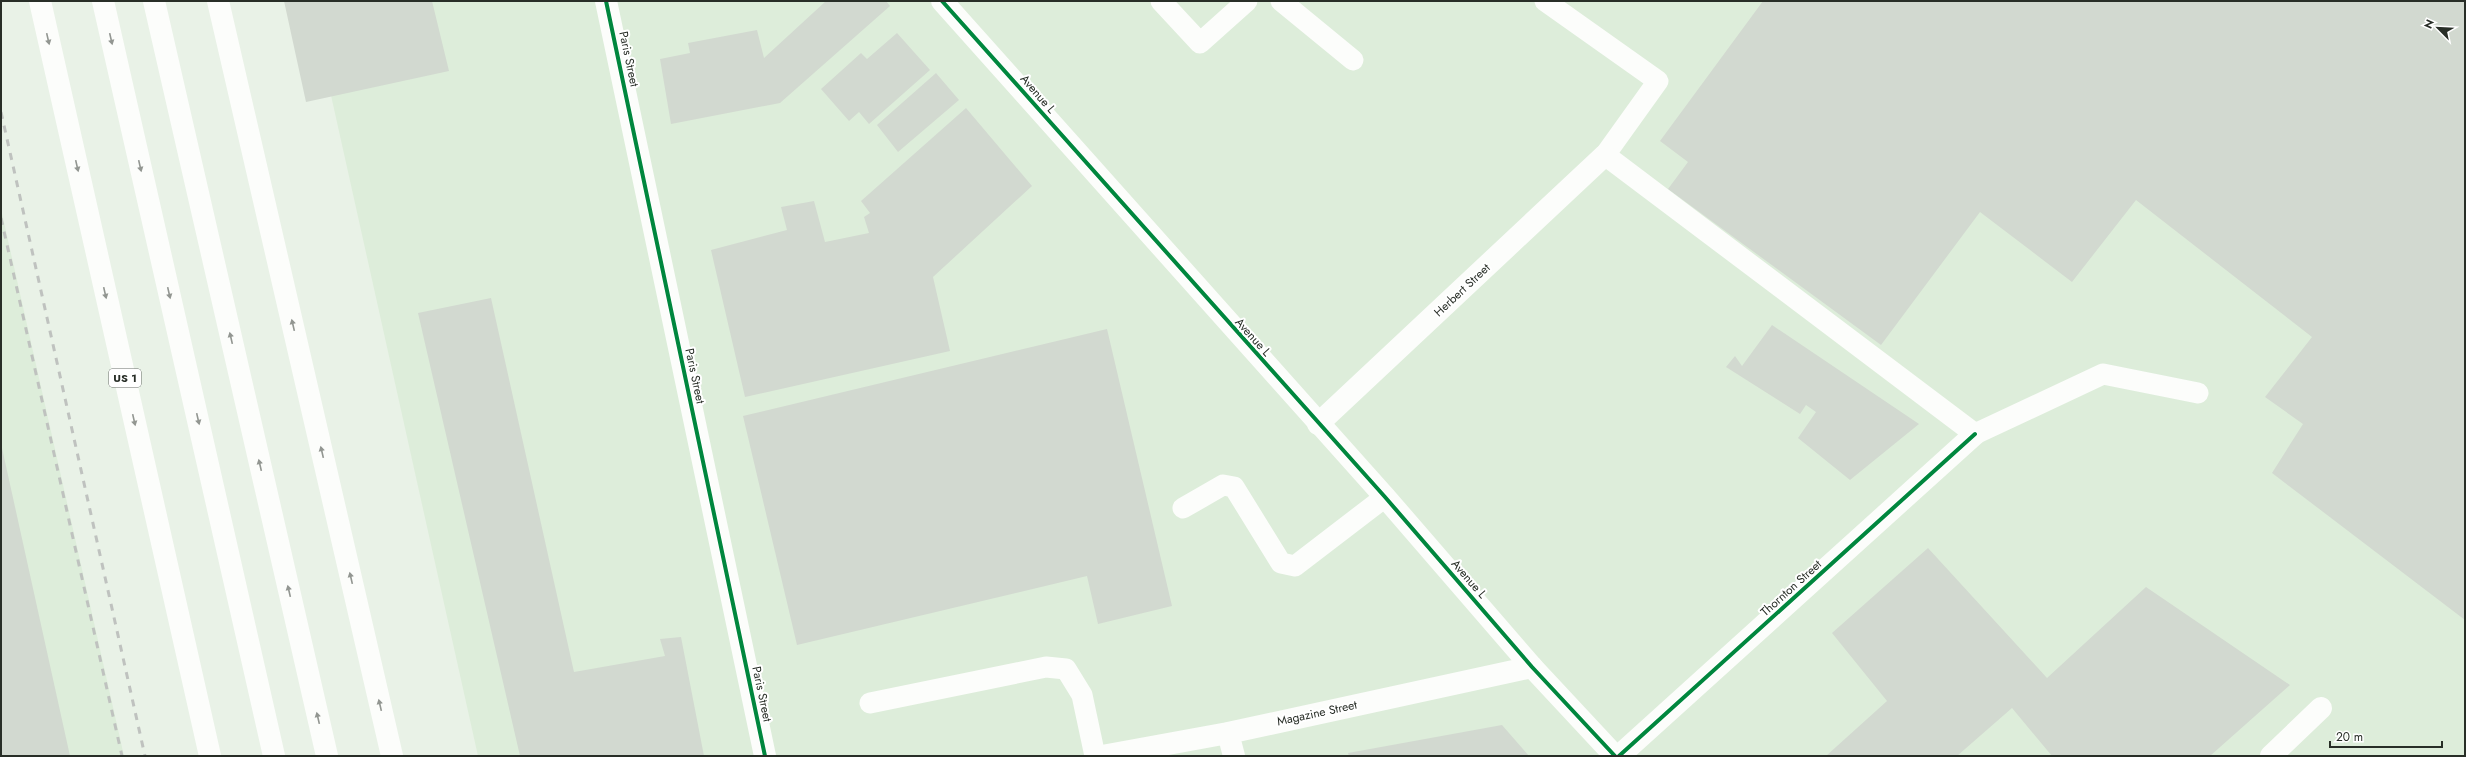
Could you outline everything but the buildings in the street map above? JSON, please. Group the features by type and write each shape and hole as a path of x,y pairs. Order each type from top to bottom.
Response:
{"main road":[{"name":"US 1","path":"40,1 210,756"},
{"path":"103,1 274,756"},
{"path":"154,1 327,756"},
{"path":"218,1 390,750"},
{"name":"Paris Street","path":"606,1 765,756"},
{"name":"Avenue L","path":"942,1 1318,424 1385,497 1532,667 1615,756"},
{"name":"Herbert Street","path":"1318,424 1605,155"},
{"name":"Thornton Street","path":"1619,756 1975,434"},
{"name":"Magazine Street","path":"1102,756 1228,732 1532,667"},
{"path":"2271,756 2322,708"},
{"path":"1228,732 1234,756"}],"lane":[{"path":"1161,1 1200,43 1247,1"},
{"path":"1281,1 1353,60"},
{"path":"1545,1 1658,81 1605,155 1975,434 2103,374 2198,393"},
{"path":"1183,508 1223,485 1234,487 1282,563 1295,566 1385,497"},
{"path":"870,703 1046,668 1066,669 1082,695 1096,756"}],"shaded area":[{"path":"310,1 2465,1 2465,756 478,756"},
{"path":"1,209 124,756 1,756"}],"railway":[{"path":"1,112 145,756"},
{"path":"1,218 122,756"}],"cycle path":[{"path":"606,1 765,756"},
{"path":"942,1 1385,497 1532,667 1615,756"},
{"path":"1619,756 1975,434"}]}
